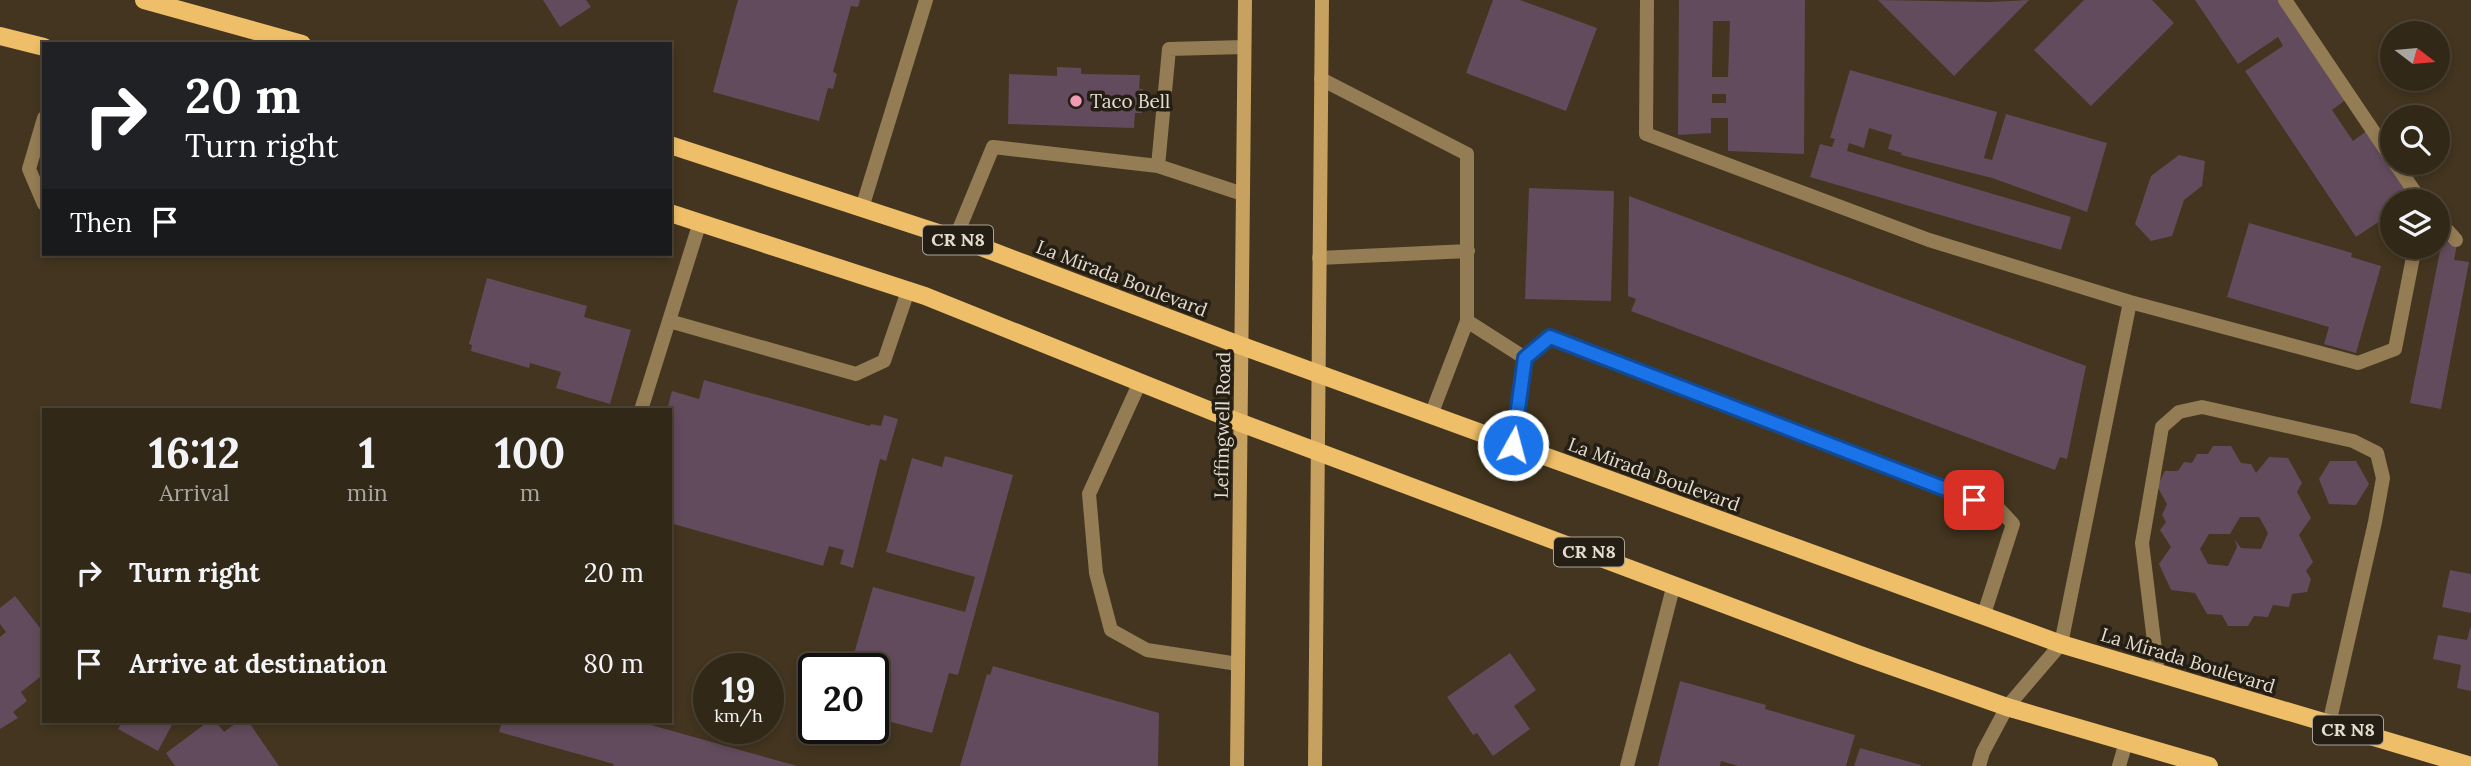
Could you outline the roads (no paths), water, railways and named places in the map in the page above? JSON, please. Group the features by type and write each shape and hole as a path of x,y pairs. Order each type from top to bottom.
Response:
{"main road":[{"path":"144,0 295,42"},
{"name":"Leffingwell Road","path":"1237,766 1245,0"},
{"path":"1315,766 1322,0"},
{"path":"0,36 42,46"},
{"name":"La Mirada Boulevard","path":"672,146 955,239 2061,644 2471,766"},
{"name":"CR N8","path":"672,214 908,291 1241,422 2007,707 2209,766"}],"lane":[{"path":"862,208 926,0"},
{"path":"1647,0 1646,134 1929,240 2130,302 2358,363 2395,349 2413,259"},
{"path":"2285,0 2380,140"},
{"path":"1158,166 1170,49 1244,47"},
{"path":"1321,79 1468,154 1467,321 1432,415"},
{"path":"42,125 29,169 42,199"},
{"path":"955,239 993,147 1158,166 1243,194"},
{"path":"642,408 700,222"},
{"path":"2450,233 2456,240"},
{"path":"1319,258 1468,251"},
{"path":"669,321 856,374 884,361 908,291"},
{"path":"1979,766 1983,752 2007,707 2061,644 2130,302"},
{"path":"1467,321 1525,358"},
{"path":"1513,445 1525,358 1550,337 1999,509 2013,524 1983,617"},
{"path":"1140,382 1089,494 1096,573 1111,630 1147,650 1238,664"},
{"path":"2158,674 2142,543 2162,427 2179,412 2202,407 2353,441 2377,453 2382,478 2375,522 2329,724"},
{"path":"1627,766 1674,584"},
{"path":"2119,766 2126,742"}],"place":[{"name":"Taco Bell","path":"1076,101"}]}
